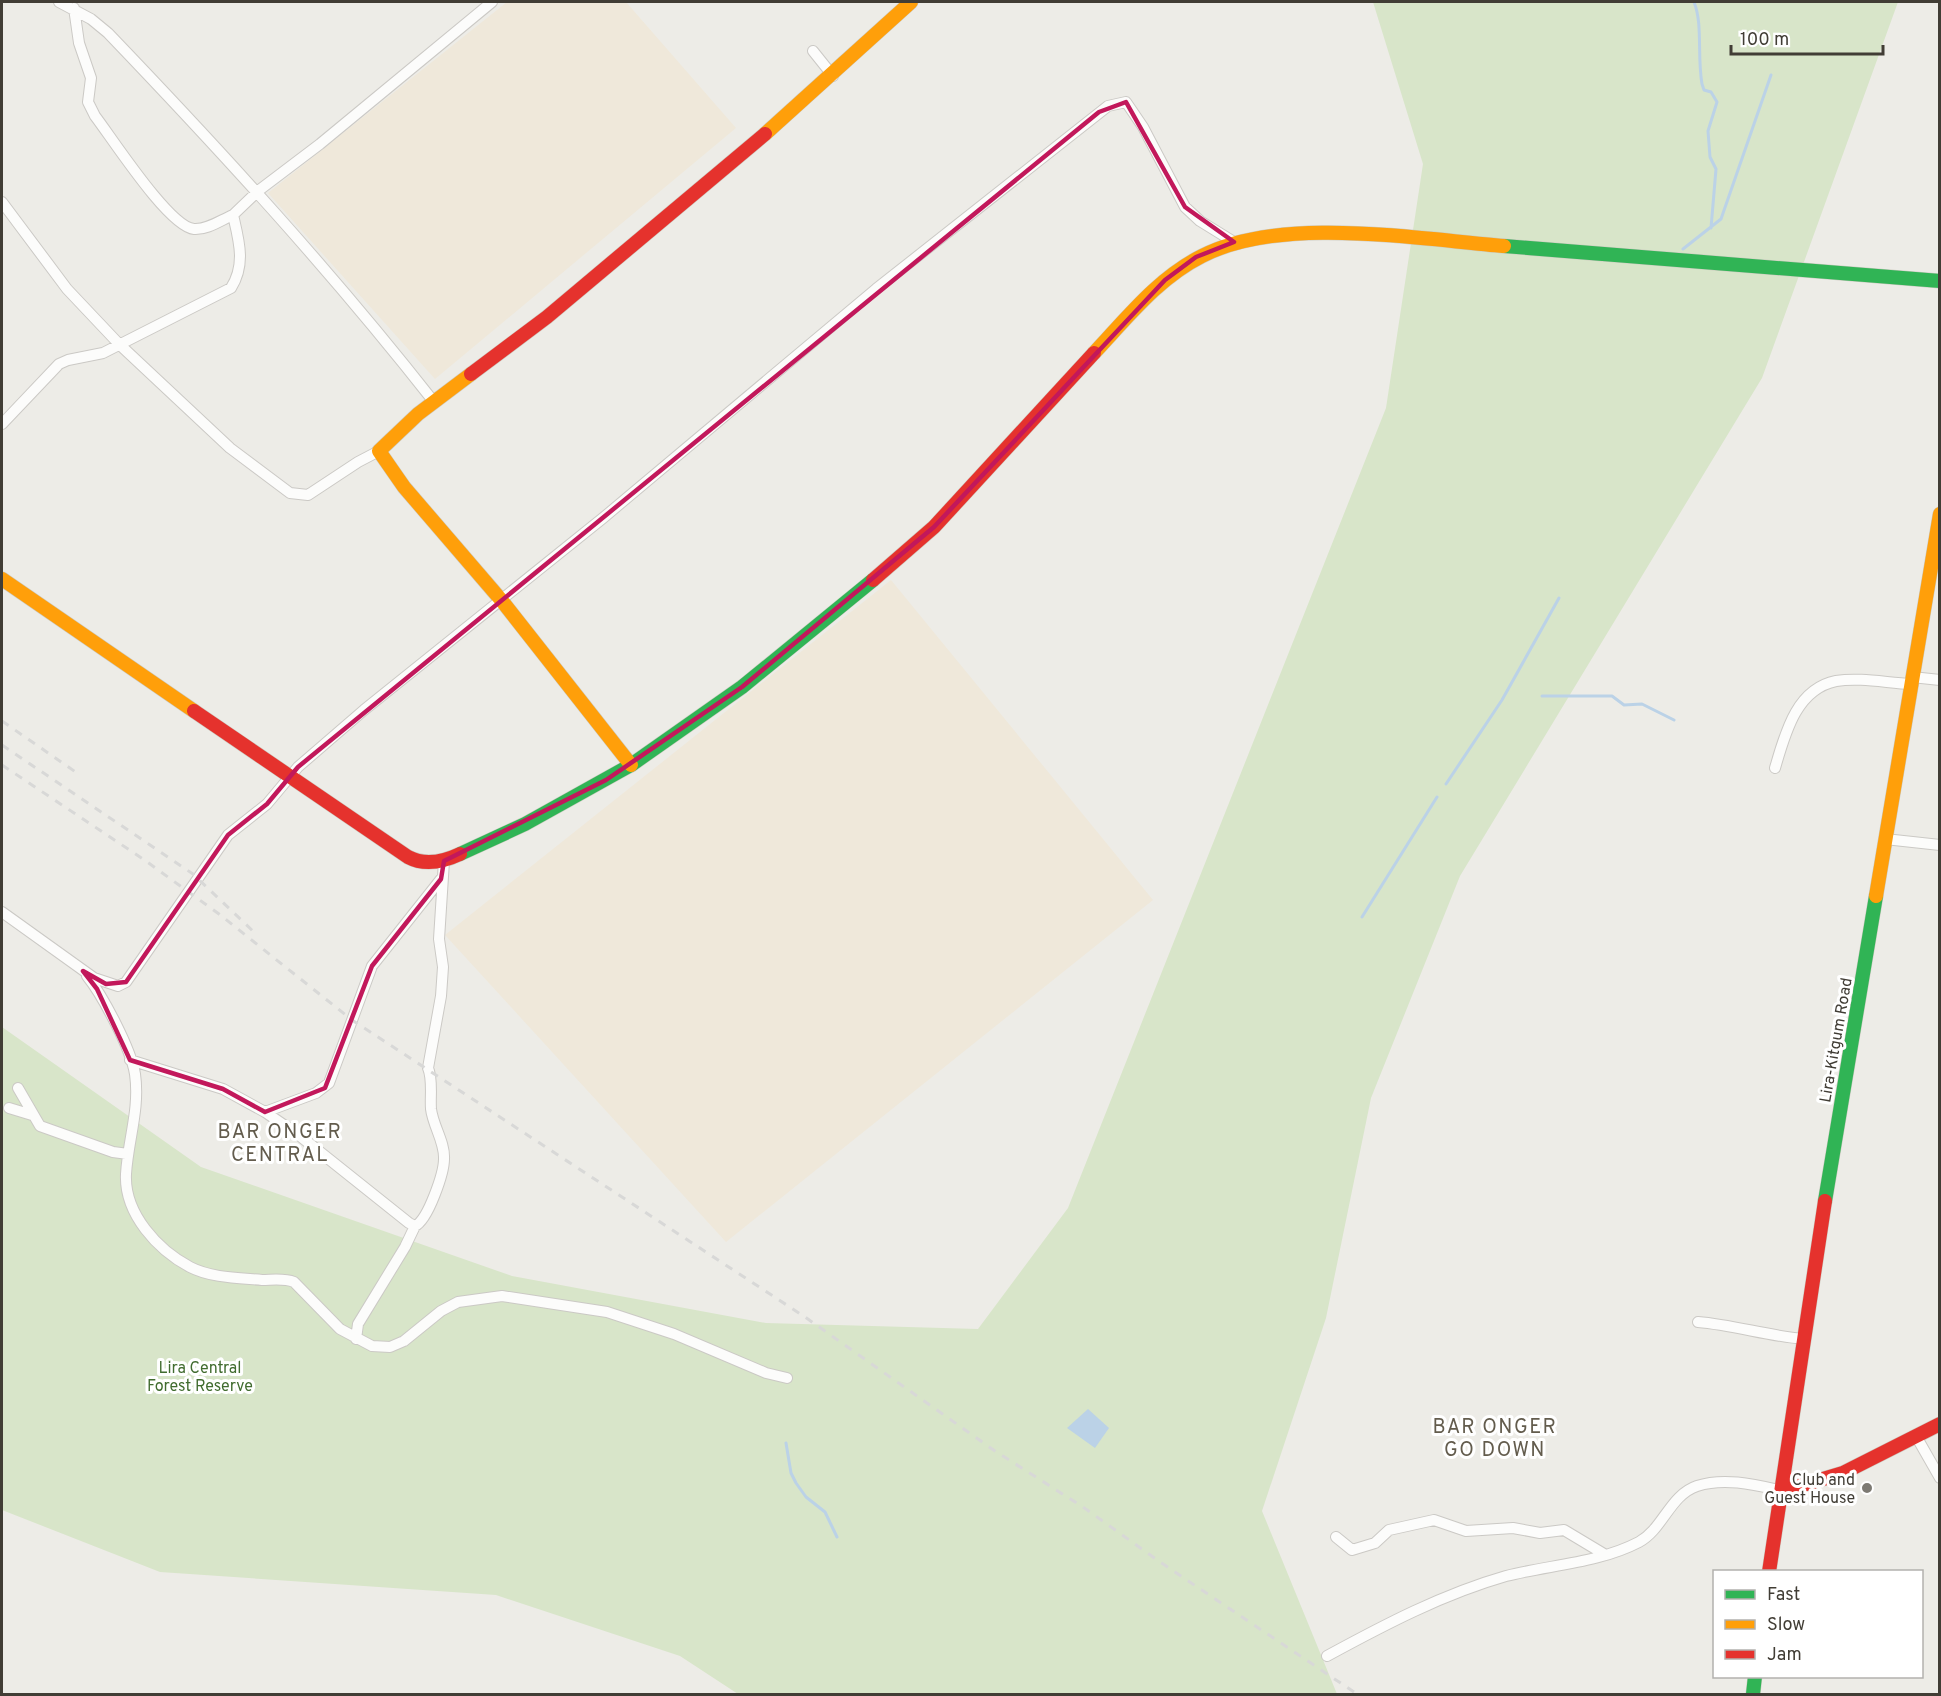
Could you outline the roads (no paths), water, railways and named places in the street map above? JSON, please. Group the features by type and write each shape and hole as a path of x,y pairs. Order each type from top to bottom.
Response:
{"street":[{"path":"59,2 74,8 108,33 258,191 359,306 434,402"},
{"path":"74,8 78,43 91,78 88,102 95,116 171,218 192,229 202,229 232,215 258,191 320,144 492,2"},
{"path":"2,202 67,288 119,344 230,448 290,493 308,495 379,451 434,402 547,317 833,76 911,2"},
{"path":"813,51 833,76"},
{"path":"2,912 106,984 118,986 126,982 228,835 267,804 290,777 364,710 501,601 876,289 1108,106 1126,102 1143,127 1185,207 1200,221 1234,242"},
{"path":"2,424 58,364 103,353 222,295 231,288 238,276 242,260 232,215"},
{"path":"2,579 408,857 418,862 444,861 518,828 631,765 742,687 906,553 981,479 1150,293 1197,257 1234,242 1300,234 1367,235 1940,281"},
{"path":"379,451 404,488 501,601 631,765"},
{"name":"Lira-Kitgum Road","path":"1769,1570 1804,1339 1940,514"},
{"path":"1775,768 1786,732 1799,705 1814,690 1838,681 1940,680"},
{"path":"1885,839 1940,845"},
{"path":"356,1339 358,1324 405,1247 415,1226 420,1224 428,1210 445,1161 432,1115 431,1076 428,1068 441,996 442,968 439,939 441,879 444,861"},
{"path":"265,1112 316,1093 329,1083 372,966 441,879"},
{"path":"83,970 97,989 135,1073 136,1111 126,1176 129,1196 145,1229 165,1251 192,1269 223,1276 294,1282 340,1329 372,1346 390,1347 404,1341 441,1311 458,1302 502,1296 607,1312 650,1325 756,1370 787,1378"},
{"path":"130,1060 224,1089 265,1112 300,1136 415,1226"},
{"path":"18,1088 40,1126 112,1152 128,1154"},
{"path":"9,1108 32,1115"},
{"path":"1698,1322 1726,1325 1764,1335 1804,1339"},
{"path":"340,1329 358,1324"},
{"path":"1327,1656 1392,1621 1445,1598 1506,1576 1604,1554 1638,1542 1648,1536 1682,1494 1697,1486 1749,1483 1783,1491 1800,1489 1829,1479 1940,1424"},
{"path":"1916,1436 1940,1478"},
{"path":"1336,1537 1344,1546 1352,1550 1374,1543 1389,1530 1434,1520 1466,1532 1513,1528 1540,1533 1564,1530 1604,1554"},
{"path":"1753,1695 1755,1678"}],"water":[{"path":"1088,1409 1109,1428 1095,1448 1067,1428"}],"waterway":[{"path":"1694,2 1699,30 1702,84 1704,90 1711,92 1717,102 1708,131 1710,157 1716,169 1711,228"},
{"path":"1683,249 1721,219 1771,75"},
{"path":"1446,784 1502,700 1559,598"},
{"path":"1542,696 1612,696 1624,705 1642,704 1674,720"},
{"path":"1362,917 1437,797"},
{"path":"786,1443 791,1473 796,1483 806,1497 825,1512 837,1537"}],"railway":[{"path":"2,721 77,773"},
{"path":"2,745 193,874 256,934"},
{"path":"2,765 143,859 219,914 352,1020 805,1317 995,1451 1083,1507 1160,1562 1357,1694"}],"place":[{"name":"Club and Guest House","path":"1867,1488"}],"district":[{"name":"BAR ONGER CENTRAL","path":"280,1142"},
{"name":"BAR ONGER GO DOWN","path":"1495,1438"}],"park label":[{"name":"Lira Central Forest Reserve","path":"200,1376"}]}
